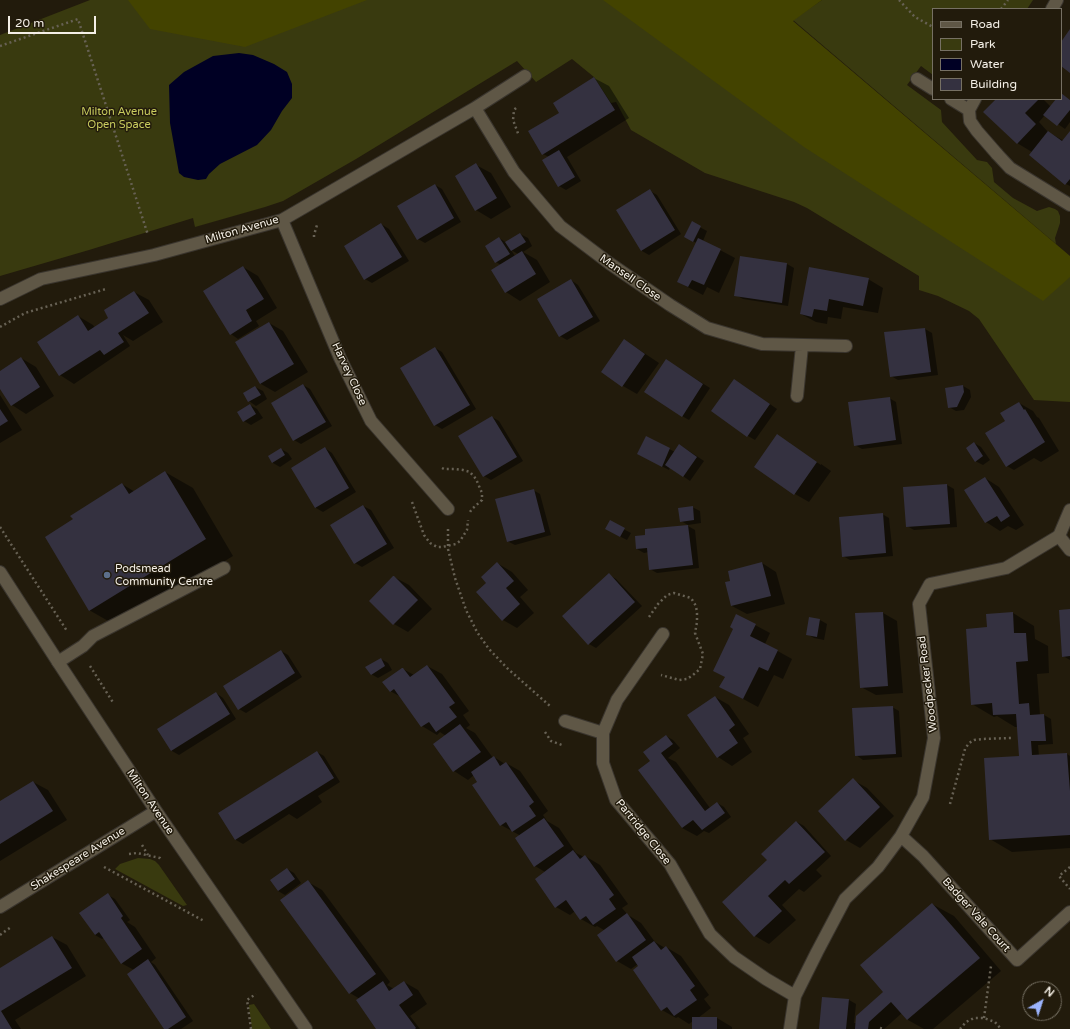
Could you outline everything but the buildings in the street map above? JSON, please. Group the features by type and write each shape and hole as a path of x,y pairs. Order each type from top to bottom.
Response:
{"street":[{"name":"Milton Avenue","path":"0,299 41,279 154,255 282,220 475,108 525,76"},
{"path":"917,79 932,88"},
{"path":"953,100 969,110"},
{"path":"974,100 969,110 970,121 997,154 1010,168 1070,205"},
{"name":"Mansell Close","path":"475,108 514,172 560,226 609,263 670,305 708,328 762,344 846,346"},
{"name":"Harvey Close","path":"282,220 340,358 371,420 448,509"},
{"path":"797,396 802,346"},
{"path":"1070,510 1059,536 1070,550"},
{"name":"Woodpecker Road","path":"790,1029 795,996 816,952 845,898 878,867 902,836 923,797 934,738 919,604 930,584 1006,568 1059,536"},
{"path":"58,662 83,646 93,636 224,568"},
{"name":"Milton Avenue","path":"0,572 156,811 306,1029"},
{"name":"Partridge Close","path":"663,634 617,700 603,733 603,762 616,800 670,864 710,934 734,956 766,979 795,996"},
{"path":"564,721 603,733"},
{"name":"Shakespeare Avenue","path":"0,908 156,811"},
{"name":"Badger Vale Court","path":"902,836 923,856 1017,960 1070,912"}],"path":[{"path":"899,0 915,17 932,26"},
{"path":"1002,8 1008,0"},
{"path":"0,46 78,19 154,255"},
{"path":"517,106 514,110 513,120 522,141"},
{"path":"316,242 314,235 320,220"},
{"path":"0,327 25,313 110,288"},
{"path":"438,465 444,469 455,468 470,472 476,479 482,493 482,500 468,515 467,530 463,537 456,544 448,546 455,578 466,610 477,632 489,649 507,668 550,706 553,703"},
{"path":"646,622 658,604 667,595 674,593 692,598 696,606 697,613 695,633 703,654 700,669 687,679 678,680 659,675"},
{"path":"950,804 965,749 969,743 978,739 1011,738"},
{"path":"128,854 137,853 148,855 160,858 165,862"},
{"path":"109,864 104,867 205,922 201,915"},
{"path":"1070,867 1059,876 1070,889"},
{"path":"0,934 13,926"},
{"path":"984,1018 991,966 1008,951"},
{"path":"251,1029 247,1000 274,982"},
{"path":"250,989 258,1001"},
{"path":"960,1029 966,1022 974,1018 984,1018 995,1022 1001,1029"},
{"path":"880,1028 884,1029"}],"green space":[{"name":"Milton Avenue Open Space","path":"90,0 721,0 1070,258 1070,402 1034,400 979,319 969,311 938,296 919,290 919,276 807,208 794,202 705,173 631,130 616,102 611,103 594,77 572,59 536,82 517,61 356,159 283,201 195,227 193,218 0,276 0,35"},
{"path":"822,0 1033,0 1028,8 932,8 932,74 921,66 907,85 941,110 942,122 977,160 987,162 992,168 994,182 1013,198 1037,211 1049,207 1058,211 1060,223 1055,238 1056,244 793,20"},
{"path":"138,858 155,861 187,905 183,906 115,869 120,864"},
{"path":"254,1004 271,1029 252,1029 249,1005"}],"shaded area":[{"path":"128,0 367,0 245,47 150,29"},
{"path":"603,0 822,0 793,21 1070,256 1070,277 1043,301 804,147"}],"water":[{"path":"239,53 253,55 274,64 287,72 292,84 292,98 282,111 271,130 257,145 220,164 209,174 206,179 198,180 184,177 179,173 170,123 169,85 184,72 213,56"}],"place":[{"name":"Podsmead Community Centre","path":"107,575"}]}
